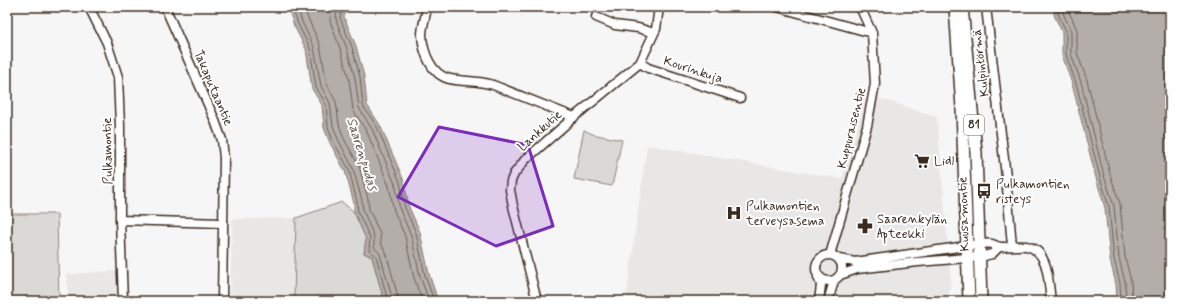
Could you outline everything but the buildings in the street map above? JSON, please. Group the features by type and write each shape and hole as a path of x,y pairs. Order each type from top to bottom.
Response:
{"main road":[{"name":"Kuusamontie","path":"955,7 962,108 969,301"},
{"name":"Kuusamontie","path":"962,7 976,152 981,301"}],"street":[{"name":"Pulkamontie","path":"90,7 107,43 118,77 120,126 120,220 124,301"},
{"name":"Takaputaantie","path":"165,7 214,118 222,140 224,158 222,301"},
{"path":"427,7 422,33 424,48 429,62 437,72 449,79 482,81 574,117"},
{"name":"Lankkutie","path":"537,301 513,206 510,190 511,181 514,174 525,160 574,117 640,63 656,29 659,7"},
{"path":"777,7 872,33"},
{"name":"Kuppuraisentie","path":"830,255 860,152 876,84 872,33 860,7"},
{"name":"Kulpintörmä","path":"986,7 1006,176 1012,246"},
{"path":"596,17 616,25 638,28 654,33"},
{"name":"Kourinkuja","path":"640,63 648,68 740,98"},
{"path":"120,220 222,223"},
{"path":"820,301 821,285 815,270 816,263 820,258 830,255 839,259 856,262 926,253 966,245 991,244 999,247 1026,246 1039,252 1046,265 1051,301"},
{"path":"818,277 825,282 857,269 932,260 980,257 992,254 999,247"},
{"path":"828,301 842,267 839,259"}],"highlighted area":[{"path":"439,127 528,145 553,226 496,246 398,197"}],"shaded area":[{"path":"867,94 937,117 951,281 948,301 627,301 626,299 647,145 842,179"},
{"path":"584,130 592,134 622,140 612,186 574,179"},
{"path":"342,202 354,212 366,239 364,253 372,257 384,301 294,301 296,218"},
{"path":"7,214 57,214 59,301 7,301"},
{"path":"296,218 294,301 230,301 232,219"},
{"path":"117,271 117,301 68,301 66,274"}],"water":[{"name":"Saarenpudas","path":"288,7 347,7 344,17 356,46 364,76 367,105 380,125 404,181 409,207 420,232 429,274 438,301 384,301 372,257 364,253 366,239 354,212 354,203 345,171 324,128 322,105 312,89 306,49 294,26"},
{"path":"1054,7 1170,7 1170,301 1117,301 1116,284 1110,260 1105,208 1072,84 1062,55 1062,32 1054,15"}],"place":[{"name":"Lidl","path":"922,161"},
{"name":"Pulkamontien risteys","path":"984,191"},
{"name":"Pulkamontien terveysasema","path":"734,213"},
{"name":"Saarenkylän Apteekki","path":"865,226"}]}
